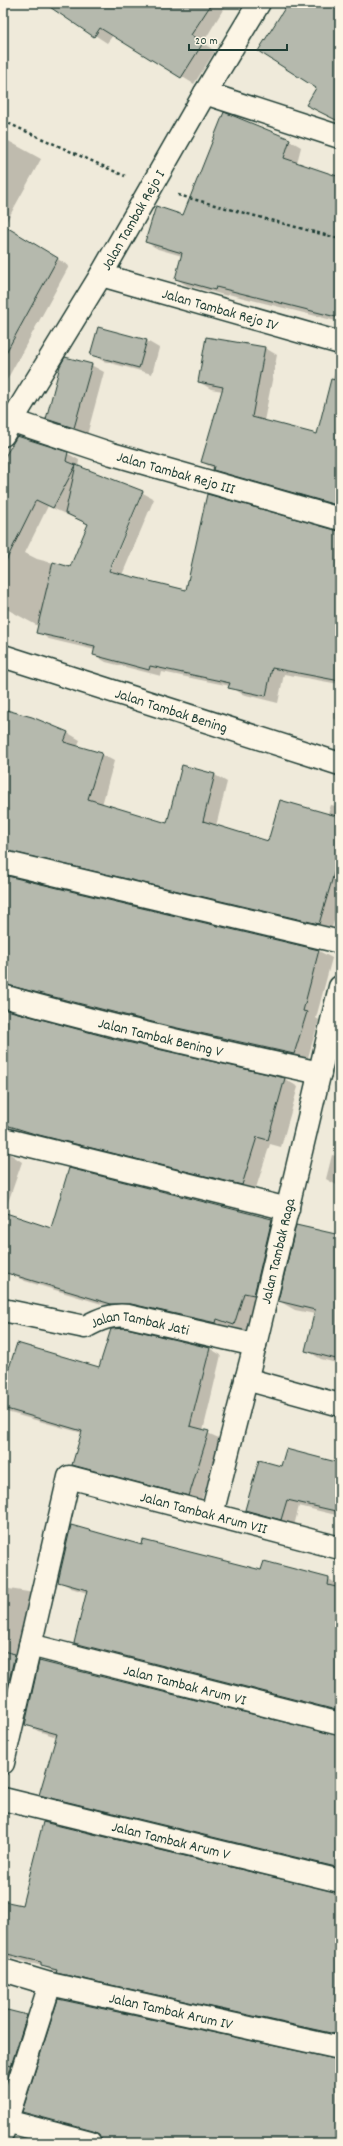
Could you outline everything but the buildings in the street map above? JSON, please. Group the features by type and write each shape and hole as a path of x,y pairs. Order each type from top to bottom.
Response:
{"street":[{"name":"Jalan Tambak Rejo I","path":"8,428 101,275 205,93 259,3"},
{"path":"205,93 340,137"},
{"name":"Jalan Tambak Rejo IV","path":"101,275 340,343"},
{"name":"Jalan Tambak Rejo III","path":"8,428 112,454 340,519"},
{"name":"Jalan Tambak Bening","path":"4,659 340,764"},
{"path":"3,862 340,942"},
{"name":"Jalan Tambak Raga","path":"212,1514 255,1345 340,987"},
{"name":"Jalan Tambak Bening V","path":"3,996 84,1019 320,1073"},
{"path":"3,1139 288,1208"},
{"name":"Jalan Tambak Jati","path":"3,1310 85,1327 102,1318 114,1314 255,1345"},
{"path":"246,1379 340,1405"},
{"name":"Jalan Tambak Arum VII","path":"30,1646 69,1477 340,1548"},
{"path":"3,1763 30,1646"},
{"name":"Jalan Tambak Arum VI","path":"30,1646 340,1724"},
{"name":"Jalan Tambak Arum V","path":"3,1799 340,1881"},
{"name":"Jalan Tambak Arum IV","path":"3,1970 50,1984 340,2048"},
{"path":"50,1984 4,2127 90,2143"}]}
